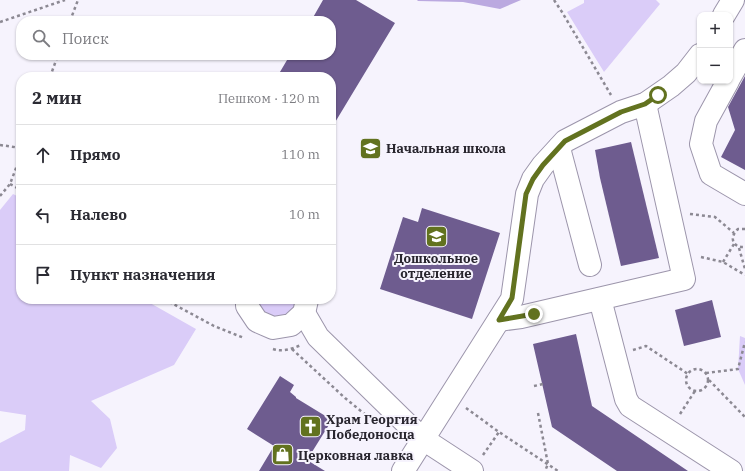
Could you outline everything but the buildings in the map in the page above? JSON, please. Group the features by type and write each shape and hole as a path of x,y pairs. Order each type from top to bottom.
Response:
{"street":[{"path":"726,12 733,0"},
{"path":"733,72 745,50"},
{"path":"403,471 512,298 526,194 533,179 543,165 565,141 621,112 645,104 686,74 697,59"},
{"path":"726,84 706,121 701,144 711,174 745,194"},
{"path":"499,320 521,317 684,279 645,104"},
{"path":"559,148 590,265"},
{"path":"600,299 626,399 630,406 731,471"},
{"path":"247,304 257,321 273,328 301,312 318,337 423,439 476,465"}],"path":[{"path":"18,16 65,0"},
{"path":"72,16 78,0"},
{"path":"554,0 621,112"},
{"path":"0,22 16,17"},
{"path":"52,72 56,60"},
{"path":"0,145 16,147"},
{"path":"0,196 10,184 16,168"},
{"path":"10,184 16,187"},
{"path":"669,212 715,217 734,233"},
{"path":"745,230 738,229 734,233 732,239 734,244 740,248 745,269"},
{"path":"723,262 734,244"},
{"path":"740,248 745,247"},
{"path":"678,253 723,262 745,275"},
{"path":"706,373 738,368 744,351 745,342"},
{"path":"614,355 646,346 688,374"},
{"path":"292,349 345,398 369,417"},
{"path":"708,379 707,386 702,390 695,391 689,387 686,381 688,374 693,370 700,369 706,373 708,379 745,417"},
{"path":"534,386 543,384"},
{"path":"670,432 695,391"},
{"path":"450,397 558,471"},
{"path":"538,412 548,464 546,471"},
{"path":"476,465 499,432"}],"shaded area":[{"path":"417,0 521,0 500,9 463,2"},
{"path":"584,0 656,0 660,4 604,72 567,12 584,3"},
{"path":"13,194 16,196 16,304 152,304 196,329 174,365 91,401 110,419 117,448 101,468 70,455 69,471 0,471 0,443 25,430 26,415 0,411 0,210"},
{"path":"257,304 295,304 290,313 286,315 267,317"},
{"path":"740,336 745,338 745,385 738,369"}],"place":[{"name":"Начальная школа","path":"370,148"},
{"name":"Дошкольное отделение","path":"436,236"},
{"name":"Храм Георгия Победоносца","path":"310,426"},
{"name":"Церковная лавка","path":"283,455"}],"route":[{"path":"534,314 499,320 512,298 526,194 533,179 543,165 565,141 621,112 645,104 658,95"}]}
